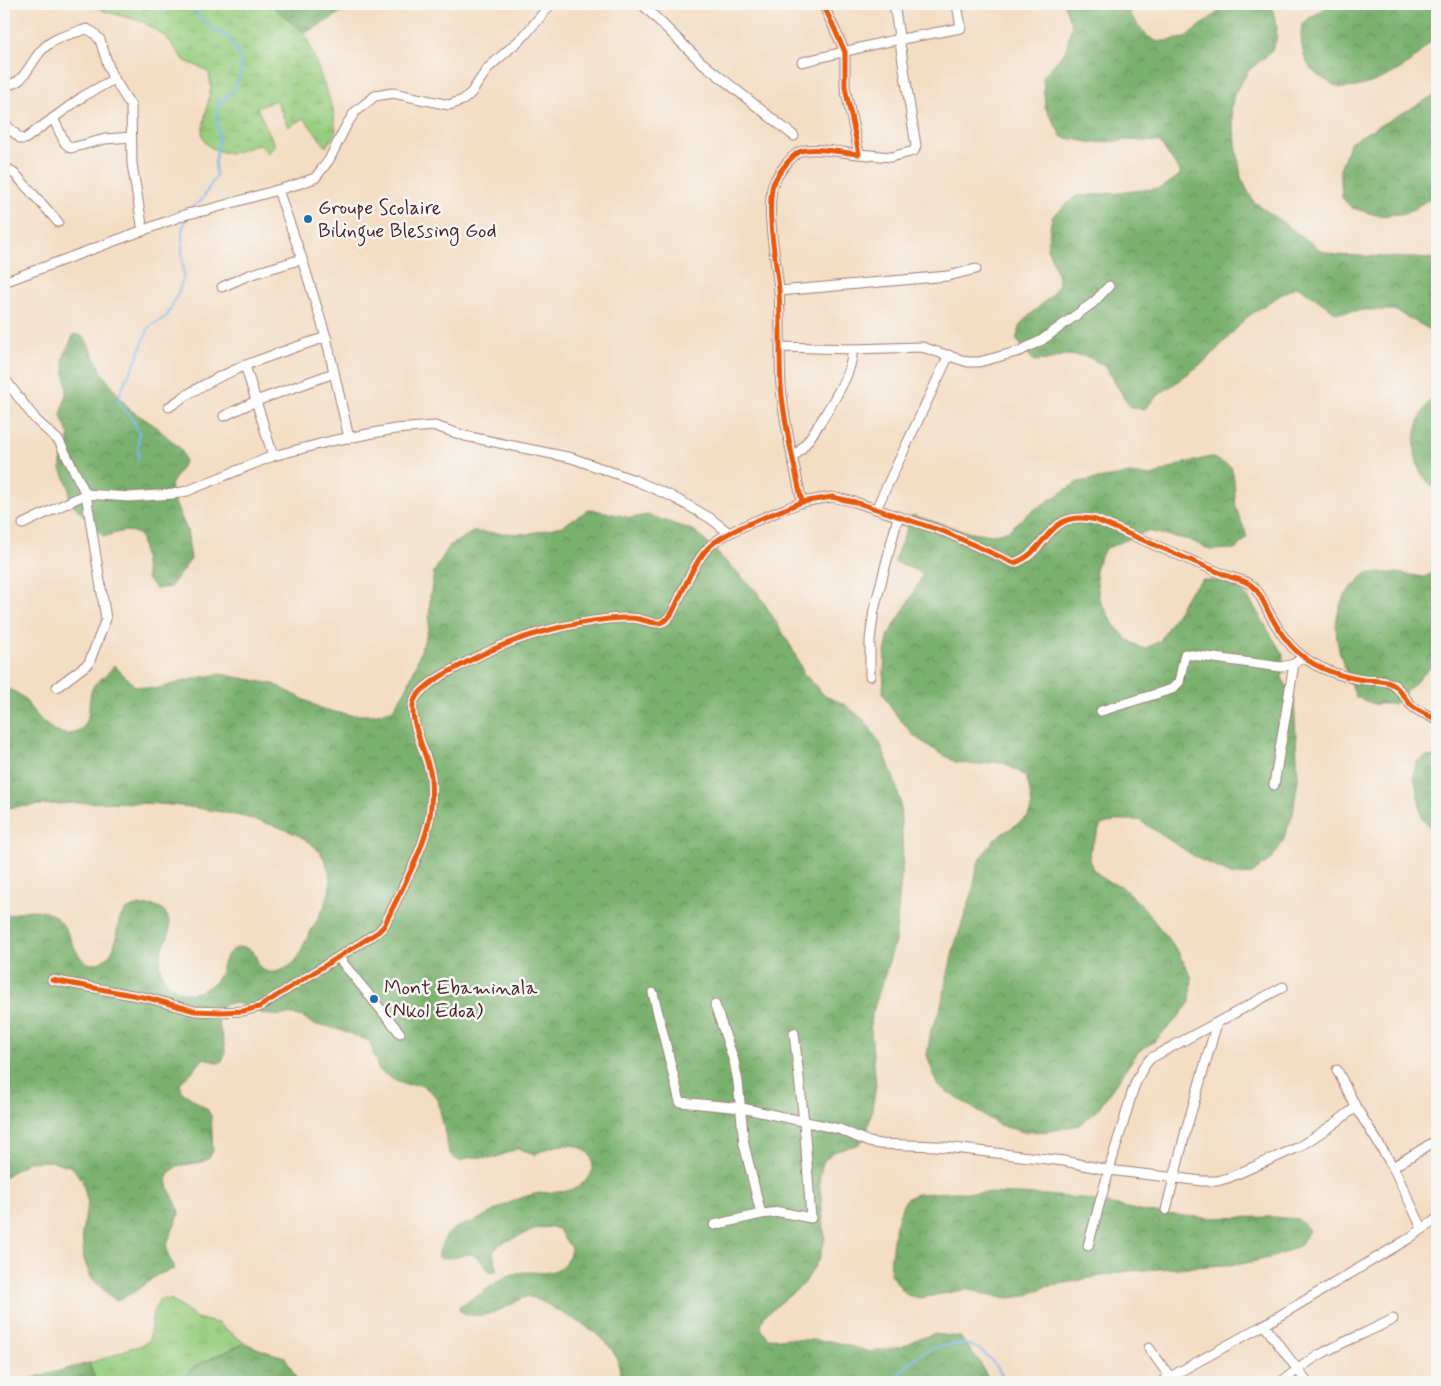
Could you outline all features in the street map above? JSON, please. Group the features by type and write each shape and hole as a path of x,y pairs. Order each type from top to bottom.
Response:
{"street":[{"path":"4,282 187,214 208,210 315,178 329,160 355,112 375,96 393,93 449,105 463,100 471,93 488,68 524,36 551,4"},
{"path":"642,4 700,61 794,136"},
{"path":"823,4 845,52 845,87 859,154"},
{"path":"802,502 792,458 781,387 779,291 772,231 771,203 773,186 782,170 798,152 812,149 891,157 914,151 916,146 894,4"},
{"path":"802,62 961,28 957,4"},
{"path":"4,87 16,83 44,47 53,40 87,30 94,33 100,40 108,68 131,106 132,164 143,231"},
{"path":"6,124 21,139 25,139 82,97 114,79"},
{"path":"53,118 65,143 71,148 105,139 131,137"},
{"path":"4,138 6,124"},
{"path":"4,166 16,174 58,222"},
{"path":"278,190 326,337 349,438"},
{"path":"222,287 249,275 302,259"},
{"path":"779,291 948,276 976,269"},
{"path":"780,347 853,350 922,347 968,362 979,362 1020,350 1042,340 1094,302 1109,286"},
{"path":"169,407 181,398 245,364 326,337"},
{"path":"792,458 803,448 840,389 850,367 853,350"},
{"path":"876,509 948,355"},
{"path":"245,364 273,456"},
{"path":"224,416 256,401 334,373"},
{"path":"4,378 36,420 59,441 86,494 106,619 90,663 57,687"},
{"path":"23,524 86,494 129,497 173,494 187,491 273,456 331,440 394,429 436,426 465,436 572,458 634,480 671,496 710,518 729,533"},
{"path":"52,980 148,998 195,1011 243,1011 259,1007 378,932 384,926 416,857 428,826 432,805 431,776 427,758 418,737 412,707 416,698 438,678 473,658 514,640 542,632 598,620 620,618 660,623 667,620 708,547 729,533 802,502 823,497 832,497 876,509 945,532 1014,562 1024,560 1060,522 1088,518 1096,520 1253,586 1280,632 1303,657 1341,675 1389,682 1399,689 1411,705 1437,720"},
{"path":"870,676 870,640 874,610 898,517"},
{"path":"1101,711 1172,688 1179,682 1185,654 1282,667 1294,664 1303,657"},
{"path":"1274,785 1294,664"},
{"path":"338,957 400,1033"},
{"path":"1088,1246 1108,1170 1135,1084 1142,1068 1151,1058 1283,987"},
{"path":"653,993 680,1102 742,1108 839,1129 868,1142 880,1144 946,1147 1064,1161 1108,1170 1216,1181 1239,1174 1299,1147 1356,1107"},
{"path":"715,1005 734,1061 742,1108 744,1144 761,1214"},
{"path":"1166,1210 1173,1178 1217,1023"},
{"path":"714,1225 761,1214 780,1212 811,1218 804,1122 794,1033"},
{"path":"1337,1070 1356,1107 1392,1167 1422,1228"},
{"path":"1392,1167 1437,1140"},
{"path":"1161,1382 1264,1325 1408,1239 1437,1219"},
{"path":"1281,1382 1322,1353 1393,1319"},
{"path":"1264,1325 1307,1382"},
{"path":"1149,1348 1170,1377"}],"green space":[{"path":"93,4 269,4 305,33 333,109 336,131 326,147 304,118 288,127 276,100 257,108 275,145 268,153 260,145 230,153 212,148 205,142 202,132 211,87 209,73 185,61 167,38 144,22 104,11"},
{"path":"269,4 350,4 334,17 305,33"},
{"path":"1064,4 1129,4 1130,15 1147,36 1158,42 1185,38 1218,12 1220,4 1271,4 1277,26 1276,41 1270,53 1249,70 1234,94 1231,108 1241,178 1253,201 1322,251 1336,255 1437,259 1437,341 1427,328 1394,310 1364,310 1337,313 1297,286 1247,317 1208,359 1156,397 1145,409 1130,407 1105,366 1086,356 1065,355 1034,361 1016,339 1022,322 1051,296 1059,284 1056,269 1047,248 1052,217 1076,196 1162,188 1181,174 1160,142 1129,140 1093,143 1062,137 1045,107 1043,77 1065,52 1072,26"},
{"path":"1332,4 1437,4 1437,38 1429,43 1408,64 1394,73 1368,84 1351,88 1340,88 1319,76 1309,66 1303,52 1301,37 1302,23"},
{"path":"1437,94 1437,194 1407,213 1380,216 1352,208 1342,198 1340,169 1350,142"},
{"path":"74,334 80,335 86,340 104,376 129,409 154,425 181,449 185,461 171,485 170,492 187,530 191,559 170,587 156,589 147,579 141,537 128,531 104,537 69,500 69,487 61,469 61,462 64,450 69,443 69,436 61,416 67,390 63,358"},
{"path":"1437,393 1437,492 1423,476 1415,453 1415,442 1416,431 1424,410"},
{"path":"1211,457 1231,467 1236,507 1247,538 1236,549 1210,550 1190,540 1147,531 1105,549 1095,568 1099,599 1114,625 1128,640 1144,649 1160,641 1189,592 1202,580 1231,582 1250,600 1283,655 1282,678 1294,698 1298,778 1293,814 1282,843 1272,858 1252,874 1233,875 1197,858 1139,820 1117,820 1101,825 1089,852 1092,868 1106,881 1121,886 1144,908 1179,953 1192,978 1190,1002 1175,1021 1155,1041 1138,1052 1098,1109 1079,1125 1050,1131 1024,1132 999,1125 937,1085 927,1055 931,1030 940,1010 954,947 972,894 978,863 994,839 1028,817 1032,805 1029,787 1026,776 1006,764 993,762 977,765 955,762 915,737 893,711 883,693 885,653 889,634 923,574 894,561 912,515 966,531 992,535 1009,530 1029,513 1078,482 1129,474 1152,476 1181,464"},
{"path":"590,509 631,518 648,515 695,531 758,593 792,648 804,674 825,696 844,704 865,721 880,743 900,800 903,858 895,942 870,1021 876,1085 866,1135 859,1144 833,1152 823,1162 819,1179 825,1239 819,1259 804,1284 765,1315 761,1325 762,1330 769,1338 831,1341 871,1352 901,1347 917,1339 934,1334 960,1337 979,1361 990,1382 620,1382 619,1368 615,1356 600,1336 538,1300 527,1296 503,1309 486,1315 477,1316 460,1311 459,1306 513,1274 551,1272 556,1270 566,1261 570,1255 571,1248 558,1229 552,1227 539,1228 500,1244 493,1252 497,1270 492,1273 477,1257 471,1254 441,1259 438,1255 448,1234 456,1228 475,1221 519,1199 540,1193 567,1191 579,1186 584,1182 592,1169 591,1157 581,1148 566,1145 550,1148 534,1155 519,1148 494,1158 471,1157 460,1161 449,1153 438,1100 425,1088 415,1084 406,1085 400,1083 378,1069 370,1042 327,1026 315,1025 299,1016 264,1014 237,1003 226,1004 219,1013 219,1026 225,1047 223,1060 219,1063 204,1058 180,1083 182,1092 207,1109 211,1116 213,1151 209,1158 202,1162 177,1166 168,1174 169,1190 179,1213 167,1245 169,1258 174,1265 174,1269 157,1275 134,1292 116,1301 90,1276 84,1259 82,1233 88,1203 82,1180 72,1167 52,1161 28,1162 4,1177 4,917 28,911 45,912 57,918 65,928 76,951 83,960 94,964 102,961 111,953 119,920 123,913 129,908 139,906 151,905 159,907 166,914 170,928 160,960 163,977 175,989 186,993 196,993 206,989 214,982 220,974 226,957 231,951 238,948 246,948 253,952 259,966 265,971 280,971 290,966 299,956 324,907 330,887 330,876 323,856 311,843 287,830 237,815 171,805 138,803 71,803 4,808 4,687 24,698 36,715 49,727 65,734 78,731 83,727 87,721 93,687 114,665 135,686 155,689 220,674 274,684 324,710 351,715 374,715 393,709 407,688 429,627 430,597 434,572 449,546 473,532 527,534 562,526"},
{"path":"1437,570 1437,661 1394,704 1374,704 1356,697 1341,658 1336,632 1340,606 1347,593 1367,573 1396,573 1425,577"},
{"path":"1437,756 1437,836 1422,817 1414,776 1416,762 1426,757"},
{"path":"954,1192 1080,1198 1145,1212 1206,1218 1274,1217 1298,1219 1309,1230 1301,1245 1274,1257 1241,1264 1127,1271 1045,1287 1025,1296 1009,1298 991,1296 968,1289 920,1298 907,1295 890,1274 894,1235 906,1199 917,1194"},
{"path":"159,1300 172,1300 196,1318 217,1323 245,1343 193,1367 181,1382 96,1382 89,1363 130,1348 138,1347 149,1341 153,1312"},
{"path":"245,1343 285,1357 298,1382 181,1382 193,1367"},
{"path":"89,1363 96,1382 18,1382"}],"waterway":[{"path":"188,4 212,29 229,38 240,57 241,71 235,88 218,105 216,117 219,139 215,161 216,176 201,201 188,211"},
{"path":"138,459 139,432 131,417 118,402 121,389 135,363 149,327 167,316 179,291 184,275 182,231 186,218"},
{"path":"888,1382 923,1353 941,1346 958,1344 971,1346 983,1353 994,1363 1005,1382"}],"cycle path":[{"path":"823,4 845,52 845,87 859,154 820,150 799,152 787,163 776,179 772,188 771,201 771,227 779,290 782,400 802,502 832,497 855,502 945,532 1014,563 1026,558 1057,525 1067,520 1080,518 1096,520 1230,577 1249,583 1259,594 1272,619 1287,641 1307,660 1322,668 1348,677 1390,683 1420,712 1437,720"},
{"path":"52,980 148,998 195,1011 243,1011 259,1007 378,932 384,926 414,863 429,819 431,777 413,713 413,704 420,692 440,677 474,658 511,642 549,630 569,625 620,618 661,623 672,613 697,562 708,548 738,529 802,502"}],"place":[{"name":"Groupe Scolaire Bilingue Blessing God","path":"308,219"},
{"name":"Mont Ebaminala (Nkol Edoa)","path":"374,999"}]}
